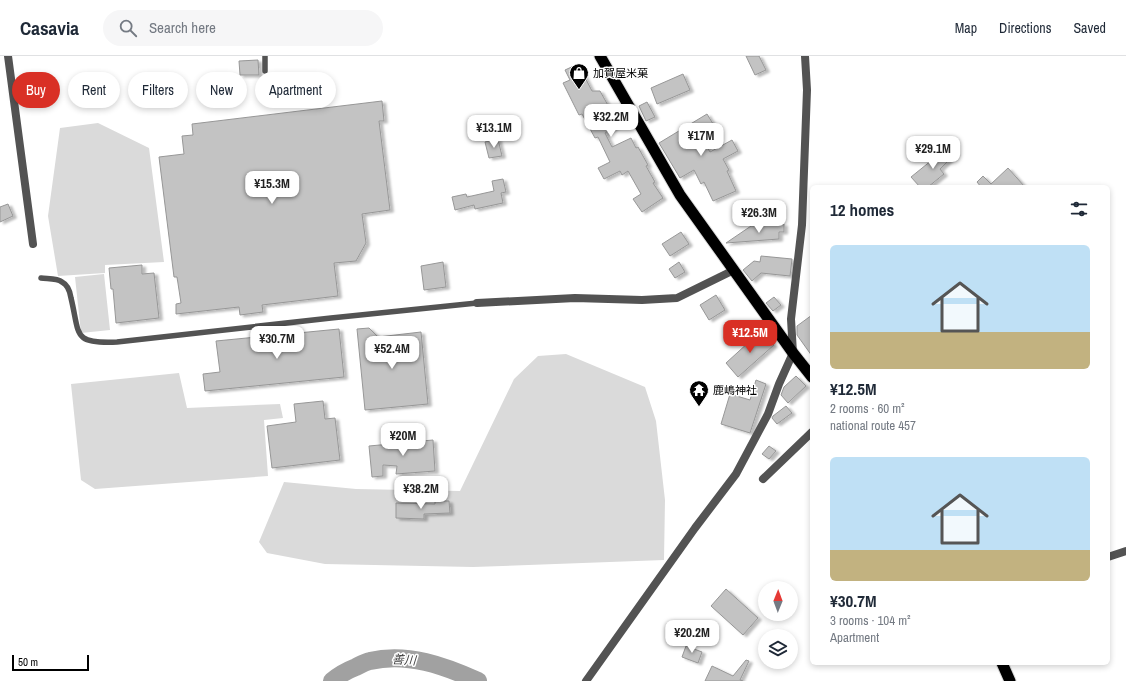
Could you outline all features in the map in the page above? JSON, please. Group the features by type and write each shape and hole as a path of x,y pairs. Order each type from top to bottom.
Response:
{"highway":[{"path":"600,56 680,195 810,374"},
{"path":"1003,665 1010,681"}],"street":[{"path":"8,56 33,244"},
{"path":"586,681 695,528 736,474 768,414 793,353 791,319 802,225 806,90 805,56"},
{"path":"477,303 575,298 642,300 677,298 734,270"},
{"path":"763,479 810,434"},
{"path":"1110,556 1126,551"}],"lane":[{"path":"265,71 266,56"},
{"path":"41,278 58,280 66,285 70,291 76,325 81,336 88,341 105,343 477,303"}],"shaded area":[{"path":"98,123 149,148 164,262 105,265 105,273 58,276 48,216 60,128"},
{"path":"104,274 110,330 81,333 75,277"},
{"path":"566,354 645,387 656,421 665,500 664,560 473,567 325,564 267,553 259,542 284,482 356,489 460,491 514,379 538,356"},
{"path":"179,373 187,408 280,404 283,418 264,420 268,476 95,489 81,480 71,384"}],"building":[{"path":"746,56 759,56 766,70 755,75"},
{"path":"258,60 259,72 255,72 255,75 247,75 247,72 240,72 239,61"},
{"path":"578,64 592,91 600,91 619,125 605,133 612,147 631,138 648,165 646,166 655,182 653,183 663,198 642,212 633,199 641,194 628,171 622,175 620,171 604,179 598,168 610,162 598,137 595,138 582,114 579,115 563,83 570,80 565,70"},
{"path":"683,74 690,90 657,104 651,88"},
{"path":"382,101 384,121 379,121 390,210 362,214 366,243 356,261 334,263 338,296 262,305 263,312 240,315 239,307 176,314 176,304 181,303 177,277 174,277 159,157 184,154 182,136 193,135 192,124 324,108 336,108 336,107"},
{"path":"647,102 655,117 646,121 639,106"},
{"path":"707,114 715,127 701,136 710,152 732,140 738,151 723,159 729,170 727,171 736,191 713,201 704,182 701,184 694,170 680,178 659,143"},
{"path":"498,139 502,156 489,158 485,142"},
{"path":"951,147 956,153 940,169 944,174 930,185 918,185 911,177 932,160 934,163"},
{"path":"1008,168 1023,185 979,185 977,182 983,176 991,184"},
{"path":"503,179 506,192 501,193 503,203 475,209 474,205 455,210 452,197 466,194 467,197 494,191 492,181"},
{"path":"8,204 13,216 0,222 0,207"},
{"path":"784,224 784,232 779,232 779,239 726,243 751,226"},
{"path":"681,232 689,244 670,256 662,244"},
{"path":"761,256 792,259 790,276 761,273 752,281 743,270 754,261 760,262"},
{"path":"443,262 446,287 424,290 421,266"},
{"path":"679,262 685,272 675,278 669,269"},
{"path":"142,265 142,274 154,273 159,318 116,323 113,289 111,289 109,268"},
{"path":"716,295 725,310 709,320 700,305"},
{"path":"774,297 781,305 773,311 766,303"},
{"path":"810,316 810,353 797,335 797,326"},
{"path":"369,328 378,337 421,332 428,404 365,410 357,329"},
{"path":"339,329 344,377 205,391 203,374 220,372 216,341"},
{"path":"761,331 774,345 738,377 726,363"},
{"path":"796,376 806,386 788,403 781,395 784,387"},
{"path":"756,380 766,384 750,433 721,424 730,394 750,400"},
{"path":"323,401 325,419 335,418 340,460 272,468 267,426 296,422 294,404"},
{"path":"786,406 792,413 777,424 772,418 773,416"},
{"path":"433,440 435,471 396,474 397,466 383,465 383,476 372,477 369,446"},
{"path":"769,446 776,451 769,459 762,454"},
{"path":"435,501 449,501 450,513 424,514 424,519 396,518 396,503 435,504"},
{"path":"726,589 758,618 743,635 711,606"},
{"path":"686,646 702,652 698,663 682,657"},
{"path":"746,660 749,661 740,680 743,681 705,681 712,666 733,676"}],"waterway":[{"name":"善川","path":"332,681 343,673 366,662 398,658 426,662 452,670 478,681"}],"place":[{"name":"加賀屋米菓","path":"579,90"},
{"name":"鹿嶋神社","path":"699,407"}]}
